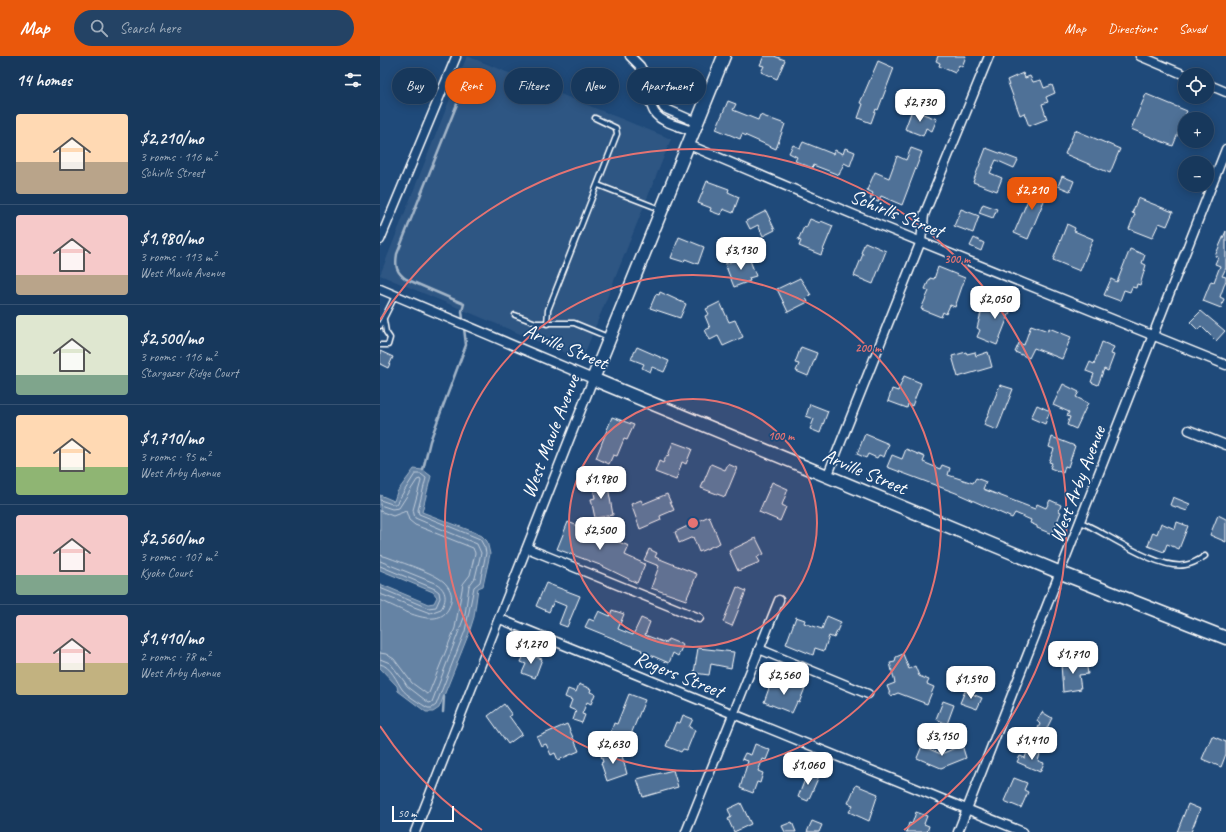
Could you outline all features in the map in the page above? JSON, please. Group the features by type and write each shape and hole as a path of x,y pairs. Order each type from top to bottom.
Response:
{"street":[{"path":"630,56 641,68"},
{"name":"West Maule Avenue","path":"415,832 500,619 609,338 696,128 724,56"},
{"path":"827,477 921,241 924,215 989,56"},
{"path":"1140,56 1178,72"},
{"path":"380,240 456,57"},
{"path":"1214,87 1226,92"},
{"path":"650,104 657,116 696,128"},
{"path":"662,104 664,108 696,128"},
{"name":"Schirlls Street","path":"689,145 921,241 1226,364"},
{"name":"West Arby Avenue","path":"958,832 1061,573 1226,149"},
{"name":"Arville Street","path":"380,289 827,477 1061,573 1226,638"},
{"path":"1189,430 1226,445"},
{"path":"527,548 698,618"},
{"path":"686,832 779,600"},
{"name":"Rogers Street","path":"500,619 902,784 1024,832"},
{"path":"759,649 868,694"}],"lane":[{"path":"657,116 664,108"},
{"path":"547,324 548,310 618,132 616,128 595,118"},
{"path":"598,185 662,210"},
{"path":"380,326 395,295"},
{"path":"515,315 536,324 564,322 574,324 609,338"},
{"path":"380,345 388,345 390,338 386,332 384,320"},
{"path":"1081,522 1148,557 1161,562 1176,566 1186,565 1205,556"}],"shaded area":[{"path":"467,56 504,71 504,104 563,104 563,95 571,98 571,104 585,104 671,139 582,360 380,275 448,104 496,104 496,68 462,68"}],"water":[{"path":"414,469 423,470 431,476 422,512 482,536 487,541 490,554 483,586 478,588 474,617 469,633 439,708 433,712 426,712 398,691 397,686 380,668 380,584 428,604 434,603 437,597 433,592 380,570 380,495 394,501 397,492"}],"building":[{"path":"764,56 774,56 785,60 777,79 761,72 764,66 760,65"},
{"path":"938,56 966,56 962,67 959,65 955,73 939,66 940,63 936,61"},
{"path":"878,61 894,68 878,110 876,109 871,123 858,118 863,104 860,103"},
{"path":"1023,73 1025,78 1030,76 1033,82 1041,80 1044,88 1052,85 1055,93 1046,97 1048,102 1042,104 1047,119 1029,126 1024,113 1020,115 1007,80"},
{"path":"1146,94 1187,111 1178,112 1178,134 1173,146 1131,129"},
{"path":"728,101 736,104 733,110 758,120 760,115 785,124 776,149 742,134 740,139 716,129"},
{"path":"912,110 937,119 932,131 926,128 923,136 905,129"},
{"path":"1075,130 1120,149 1110,173 1065,154"},
{"path":"803,142 833,154 835,150 843,154 845,148 855,152 850,166 844,163 839,175 813,165 812,168 795,161 797,157 789,153 793,145 800,148"},
{"path":"911,148 922,152 902,205 881,196 878,202 870,199 873,193 867,190 875,172 889,178 897,156 906,160"},
{"path":"986,148 1018,160 1014,168 996,160 990,173 1002,178 997,191 973,182"},
{"path":"1062,176 1074,181 1070,191 1058,186"},
{"path":"707,181 729,189 728,192 739,197 733,213 723,209 721,215 710,211 711,208 698,203"},
{"path":"1035,183 1051,190 1048,197 1046,196 1028,239 1014,233"},
{"path":"1138,198 1173,212 1167,226 1159,223 1152,238 1129,229 1135,214 1132,213"},
{"path":"983,204 997,209 993,218 979,213"},
{"path":"961,209 979,216 973,233 954,226"},
{"path":"766,211 775,230 763,236 758,225 750,229 746,221"},
{"path":"810,219 820,223 821,221 833,226 821,255 799,246 801,241 798,240 804,227 806,228"},
{"path":"1067,224 1075,228 1074,231 1093,239 1080,271 1053,260"},
{"path":"1226,231 1226,268 1222,276 1226,277 1226,280 1220,297 1224,299 1221,308 1203,301 1211,281 1214,282 1220,266 1215,264 1218,257 1215,256"},
{"path":"679,237 704,247 698,264 685,259 684,262 671,258"},
{"path":"974,238 984,243 981,251 970,246"},
{"path":"865,242 886,251 873,284 854,276 863,254 861,253"},
{"path":"1130,249 1145,255 1142,263 1146,265 1140,285 1137,284 1136,288 1132,287 1130,292 1124,290 1120,301 1104,295 1111,279 1117,282"},
{"path":"748,255 756,276 749,278 750,281 734,287 725,264"},
{"path":"938,267 965,278 955,307 950,305 946,314 943,312 941,317 921,309 929,291 925,289 930,278 934,279"},
{"path":"800,278 811,295 806,298 808,302 788,312 777,289"},
{"path":"660,292 686,304 680,318 650,308 656,294 659,295"},
{"path":"1003,294 1015,299 997,345 977,337 980,330 977,328 983,305 996,310"},
{"path":"720,302 729,322 735,320 743,337 723,346 718,336 710,340 705,330 710,328 705,316 709,314 706,309"},
{"path":"1201,311 1225,331 1216,341 1201,326 1198,330 1190,322"},
{"path":"1031,325 1048,331 1049,328 1071,337 1062,359 1034,348 1029,358 1015,352 1019,343 1024,345"},
{"path":"1102,342 1114,347 1111,354 1114,355 1108,371 1104,369 1098,385 1091,382 1094,374 1086,371 1090,362 1094,364"},
{"path":"637,347 669,361 664,372 652,367 650,372 642,368 644,364 631,359"},
{"path":"801,347 817,353 808,376 796,371 799,364 795,363"},
{"path":"380,351 393,357 388,368 380,364"},
{"path":"966,352 967,354 975,352 976,356 988,352 992,367 958,377 952,356"},
{"path":"904,376 921,383 912,406 908,404 907,408 888,401 892,389 898,391"},
{"path":"1063,384 1079,392 1076,397 1088,403 1076,429 1067,425 1070,417 1067,416 1069,412 1053,405"},
{"path":"1000,385 1013,389 997,430 984,425"},
{"path":"810,404 828,411 820,433 810,429 814,419 806,416"},
{"path":"1037,405 1050,411 1045,424 1031,418"},
{"path":"612,417 634,425 627,440 624,439 617,456 613,455 609,464 596,458"},
{"path":"865,434 889,444 884,457 879,455 877,458 868,454 866,458 857,454"},
{"path":"1052,437 1075,446 1068,467 1065,466 1063,473 1050,468 1052,463 1049,462 1054,449 1049,447"},
{"path":"673,442 692,449 686,464 682,462 676,480 655,472 659,461 663,463 667,455 668,456"},
{"path":"906,449 925,457 923,462 940,469 942,465 950,468 948,475 973,483 976,478 986,482 983,489 1035,509 1037,504 1046,508 1050,500 1061,505 1059,511 1061,512 1052,534 1037,528 1037,526 1030,523 1031,520 1015,513 1012,518 956,493 887,467 892,455 902,459"},
{"path":"711,464 725,470 728,464 737,468 725,497 701,488"},
{"path":"604,480 605,488 608,487 613,515 595,518 591,499 595,498 592,482"},
{"path":"772,482 788,489 782,505 786,507 780,521 759,512"},
{"path":"667,494 674,510 660,516 661,520 640,529 631,504 641,500 643,504"},
{"path":"1173,497 1190,504 1187,511 1170,505"},
{"path":"1218,515 1226,519 1226,542 1210,535"},
{"path":"709,516 720,543 699,552 693,537 679,543 675,532"},
{"path":"568,522 629,546 625,555 645,564 637,583 600,565 557,549"},
{"path":"1177,522 1188,526 1179,549 1167,544 1164,552 1148,546 1153,532 1157,534 1161,523 1175,529"},
{"path":"756,538 764,554 757,557 760,562 738,571 729,551"},
{"path":"649,549 657,553 655,557 697,574 686,600 651,588 659,566 644,560"},
{"path":"546,583 580,596 567,627 559,624 566,606 554,601 549,612 536,606"},
{"path":"737,587 746,591 732,626 723,622"},
{"path":"612,610 624,614 618,629 633,635 641,618 650,622 645,635 666,643 668,639 683,645 678,656 673,653 669,663 641,651 642,650 585,627 589,619 594,621 599,611 610,616"},
{"path":"827,616 841,622 834,638 829,636 824,651 815,648 813,655 786,644 796,617 805,620 804,623 822,629"},
{"path":"698,648 734,652 731,668 711,664 709,675 694,673"},
{"path":"529,654 542,659 535,678 522,673 526,664 521,662 524,655 528,656"},
{"path":"903,654 909,669 915,666 919,676 929,680 927,684 934,687 927,704 898,693 891,696 887,686 895,683 890,663 895,662 896,657"},
{"path":"1086,661 1088,674 1079,675 1081,689 1063,692 1061,664"},
{"path":"772,680 791,687 792,683 805,688 799,703 797,702 792,713 764,702"},
{"path":"579,684 591,689 590,692 595,694 591,704 587,702 582,714 585,715 582,723 573,720 576,711 569,708 572,700 565,697 568,689 576,692"},
{"path":"965,691 982,698 977,709 960,703"},
{"path":"629,694 645,700 627,744 609,737 614,723 617,724"},
{"path":"943,701 954,705 947,724 936,719"},
{"path":"504,704 512,715 509,716 522,734 508,744 488,716"},
{"path":"1042,712 1052,718 1045,732 1038,728 1040,724 1037,721"},
{"path":"683,715 693,719 689,727 695,730 687,750 683,749 681,752 666,746 676,722 680,723"},
{"path":"567,724 579,751 558,760 555,753 551,755 546,744 541,746 537,737"},
{"path":"1212,736 1226,742 1226,754 1221,767 1202,759"},
{"path":"755,744 770,750 766,760 763,759 758,771 763,773 760,783 757,782 753,793 740,788 748,761 742,759 745,753 751,755"},
{"path":"962,745 966,758 941,768 917,758 922,746 941,754"},
{"path":"605,747 608,756 621,752 627,774 607,781 601,763 603,762 599,749"},
{"path":"1028,749 1040,754 1038,761 1044,763 1040,772 1017,762 1020,756 1025,758"},
{"path":"673,770 678,787 643,797 637,779"},
{"path":"808,772 819,776 808,801 798,797"},
{"path":"1014,778 1027,783 1024,790 1028,792 1021,808 1004,801"},
{"path":"856,785 878,794 869,821 849,812 853,805 848,803"},
{"path":"741,803 751,824 734,832 728,819 731,817 728,809"},
{"path":"1188,804 1200,809 1191,832 1177,832"},
{"path":"916,812 927,816 924,824 929,826 927,832 906,832 909,823 912,824"},
{"path":"812,821 822,825 819,832 807,832"},
{"path":"792,822 796,832 785,832 782,826"}],"waterway":[{"path":"423,470 430,441 466,345 462,311 464,304 406,279 398,271 396,258 457,104"},
{"path":"443,712 444,697"}]}
